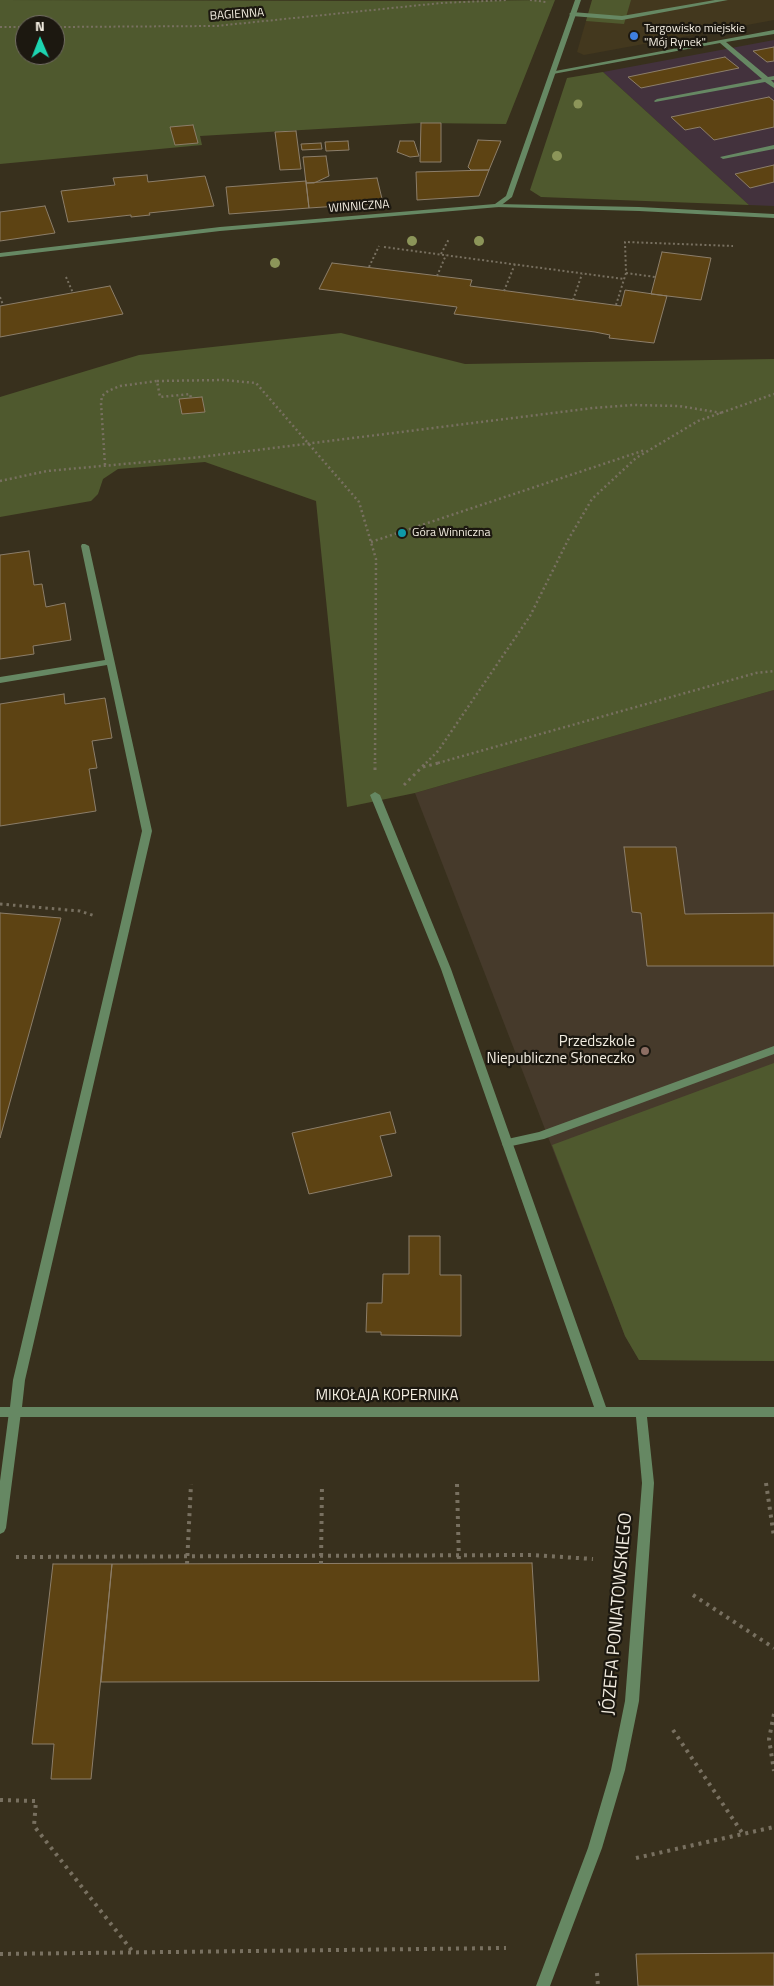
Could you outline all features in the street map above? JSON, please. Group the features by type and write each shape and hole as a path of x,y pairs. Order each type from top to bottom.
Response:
{"street":[{"path":"497,206 509,197 578,0"},
{"path":"671,0 680,8"},
{"path":"572,14 622,18 725,0"},
{"path":"553,72 774,32"},
{"path":"721,41 774,86"},
{"path":"657,101 774,78"},
{"path":"723,158 774,147"},
{"name":"WINNICZNA","path":"0,256 220,229 497,206 629,208 774,216"},
{"path":"0,1528 19,1380 147,831 108,662 85,546"},
{"path":"0,680 108,662"},
{"path":"375,795 446,969 602,1412"},
{"path":"507,1143 540,1136 774,1050"},
{"name":"MIKOŁAJA KOPERNIKA","path":"0,1412 774,1412"},
{"name":"JÓZEFA PONIATOWSKIEGO","path":"543,1986 595,1848 618,1770 632,1701 648,1484 641,1412"}],"path":[{"path":"440,3 446,0"},
{"name":"BAGIENNA","path":"65,27 216,26 440,3 508,0"},
{"path":"0,27 15,27"},
{"path":"616,305 626,273 625,242 734,246"},
{"path":"371,245 624,280"},
{"path":"370,267 379,246"},
{"path":"437,276 446,255"},
{"path":"504,291 515,264"},
{"path":"626,273 656,277"},
{"path":"65,274 73,293"},
{"path":"573,300 582,274"},
{"path":"0,297 3,305"},
{"path":"105,465 102,396 108,390 120,386 157,381 222,380 256,384 359,502 376,559 375,795"},
{"path":"157,381 160,397 190,394 191,398"},
{"path":"398,790 438,752 530,616 568,540 592,499 636,458 698,421 774,394"},
{"path":"0,481 48,471 201,457 633,405 679,406 722,413"},
{"path":"371,542 653,448"},
{"path":"422,767 756,673 774,671"},
{"path":"187,1564 191,1484"},
{"path":"321,1564 322,1484"},
{"path":"457,1484 459,1563"},
{"path":"766,1484 774,1537"},
{"path":"10,1557 531,1555 593,1559"},
{"path":"693,1595 774,1648"},
{"path":"774,1714 769,1739 774,1771"},
{"path":"673,1730 743,1834"},
{"path":"0,1800 36,1801 34,1826 134,1953"},
{"path":"636,1858 774,1827"},
{"path":"0,1954 506,1948"},
{"path":"597,1973 598,1986"}],"shaded area":[{"name":"Targowisko miejskie \"Mój Rynek\"","path":"592,0 774,0 774,20 584,55 577,52"},
{"path":"774,40 774,206 749,205 603,72"},
{"name":"Przedszkole Niepubliczne Słoneczko","path":"774,690 774,1361 639,1360 625,1336 415,793"}],"green space":[{"path":"0,0 555,0 506,124 421,123 200,136 202,145 0,164"},
{"path":"592,0 631,0 624,24 586,21"},
{"path":"603,72 749,205 541,197 530,190 567,78"},
{"path":"341,333 465,364 774,359 774,690 415,793 347,807 316,501 205,462 118,469 103,479 98,494 91,501 0,517 0,397 139,355"},
{"path":"774,1063 774,1361 639,1360 625,1336 552,1145"}],"building":[{"path":"774,47 774,61 767,62 753,51"},
{"path":"725,57 739,68 641,88 628,77"},
{"path":"769,97 774,101 774,127 714,140 700,127 685,130 671,117"},
{"path":"421,123 441,123 441,162 420,162"},
{"path":"193,125 198,143 175,145 170,127"},
{"path":"296,131 301,169 280,170 275,132"},
{"path":"478,140 501,141 489,170 471,170 468,167"},
{"path":"348,141 349,150 326,151 325,142"},
{"path":"400,141 414,141 419,156 410,157 397,152"},
{"path":"321,143 322,149 302,150 301,144"},
{"path":"326,156 329,176 314,183 306,183 303,157"},
{"path":"774,165 774,182 750,188 735,174"},
{"path":"489,170 479,196 417,200 416,172"},
{"path":"147,175 148,182 205,176 214,206 149,213 150,215 131,217 131,215 68,222 61,191 115,185 113,178"},
{"path":"377,178 383,203 309,208 306,183"},
{"path":"306,181 309,208 229,214 226,187"},
{"path":"45,206 55,233 0,241 0,212"},
{"path":"662,252 711,258 701,300 651,294"},
{"path":"332,263 472,280 470,286 621,306 625,290 667,296 654,343 609,338 610,335 595,332 454,314 457,307 319,289"},
{"path":"110,286 123,314 0,337 0,306"},
{"path":"202,397 205,412 182,414 179,399"},
{"path":"29,551 34,585 42,584 46,607 65,603 71,640 33,646 34,654 0,659 0,555"},
{"path":"64,694 65,704 105,698 112,738 92,741 97,768 89,769 96,811 0,826 0,704"},
{"path":"624,847 676,847 685,914 774,913 774,966 647,966 641,913 632,912"},
{"path":"0,913 61,918 0,1138"},
{"path":"390,1112 396,1133 380,1136 392,1176 309,1194 292,1133"},
{"path":"409,1236 440,1236 440,1275 461,1275 461,1336 381,1335 381,1332 366,1332 367,1303 382,1303 383,1274 409,1274"},
{"path":"532,1563 539,1681 101,1682 112,1564"},
{"path":"53,1564 112,1564 91,1779 51,1779 54,1744 32,1744"},
{"path":"774,1953 774,1986 638,1986 636,1954"}],"place":[{"name":"Targowisko miejskie \"Mój Rynek\"","path":"634,36"},
{"name":"Góra Winniczna","path":"402,533"},
{"name":"Przedszkole Niepubliczne Słoneczko","path":"645,1051"}]}
